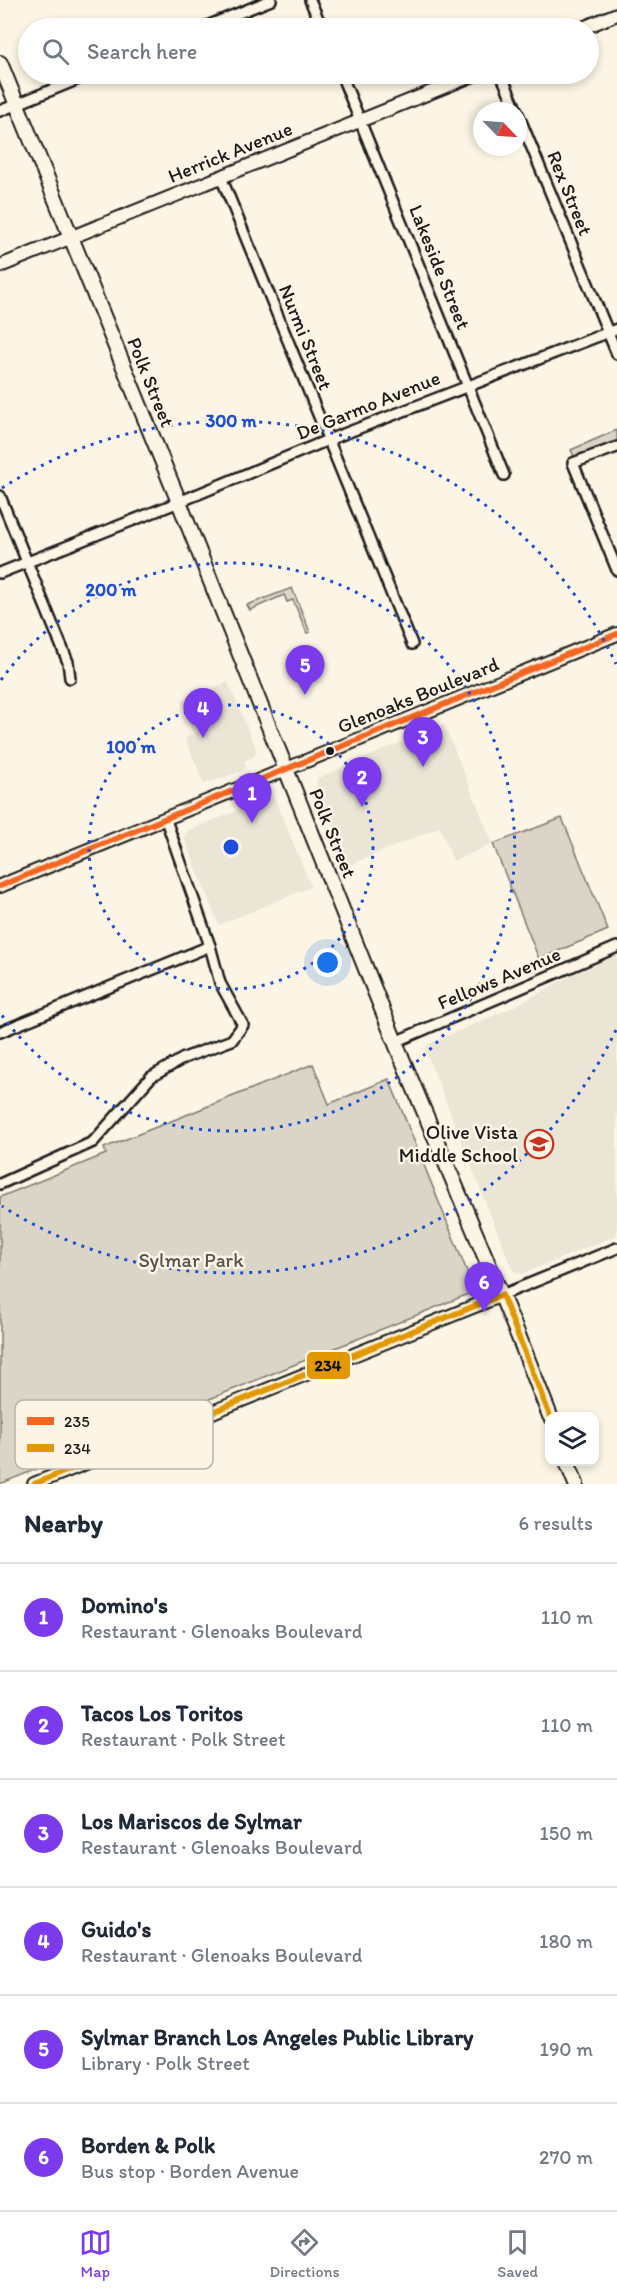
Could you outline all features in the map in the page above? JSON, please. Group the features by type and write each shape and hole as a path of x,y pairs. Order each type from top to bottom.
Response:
{"main road":[{"name":"Polk Street","path":"0,63 395,1042 502,1295 548,1412"},
{"path":"569,1466 576,1484"}],"street":[{"path":"227,18 272,0"},
{"path":"310,0 318,18"},
{"path":"599,21 617,14"},
{"path":"0,111 66,84"},
{"name":"Lakeside Street","path":"345,84 504,475"},
{"name":"Herrick Avenue","path":"0,266 451,84"},
{"name":"Rex Street","path":"505,84 513,102"},
{"name":"Rex Street","path":"527,135 613,331 617,354"},
{"name":"Nurmi Street","path":"221,177 412,644"},
{"name":"De Garmo Avenue","path":"0,573 468,384 613,331"},
{"path":"617,447 573,463 617,570"},
{"path":"0,496 68,662 70,678"},
{"name":"Glenoaks Boulevard","path":"0,886 617,634"},
{"path":"1,1182 93,1142 151,1077 184,1058 232,1040 243,1025 220,983 210,946 166,820"},
{"path":"0,1032 210,946"},
{"name":"Fellows Avenue","path":"395,1042 617,947"},
{"path":"213,1412 617,1248"},
{"path":"34,1484 71,1469"}],"shaded area":[{"path":"228,682 257,751 253,757 244,761 246,767 243,771 204,784 185,738 193,734 182,701"},
{"path":"444,724 493,844 453,861 440,827 349,865 316,783 318,778"},
{"path":"274,796 311,887 219,925 185,835 189,830"},
{"name":"Olive Vista Middle School","path":"617,956 617,1235 522,1274 517,1273 512,1269 425,1049 429,1044 515,1006 577,972"}],"green space":[{"path":"617,430 617,441 575,459 571,450"},
{"path":"292,588 310,632 307,633 293,600 287,602 284,595 250,610 247,605"},
{"path":"562,818 608,930 539,959 493,844"},
{"name":"Sylmar Park","path":"313,1064 329,1104 389,1079 473,1286 471,1293 207,1400 15,1400 15,1469 37,1469 0,1484 0,1197 106,1154 104,1148"}],"transit line":[{"name":"235","path":"0,886 617,634"},
{"name":"234","path":"213,1412 502,1295 548,1412"},
{"name":"234","path":"34,1484 71,1469"}],"place":[{"name":"Sylmar Branch Los Angeles Public Library","path":"305,695"},
{"name":"Guido's","path":"203,738"},
{"name":"Los Mariscos de Sylmar","path":"423,767"},
{"name":"Tacos Los Toritos","path":"362,807"},
{"name":"Domino's","path":"252,823"},
{"name":"Olive Vista Middle School","path":"539,1144"},
{"name":"Borden & Polk","path":"484,1312"}]}
